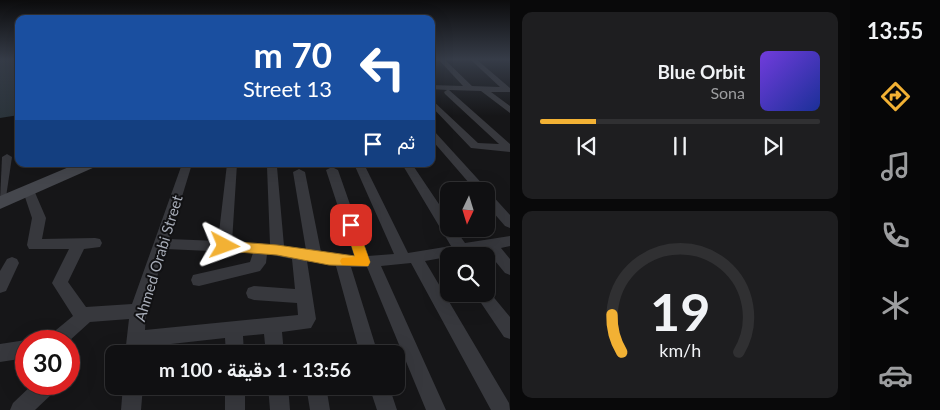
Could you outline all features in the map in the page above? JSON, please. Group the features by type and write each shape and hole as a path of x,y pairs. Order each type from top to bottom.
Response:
{"street":[{"path":"459,78 469,88"},
{"path":"495,78 509,90"},
{"path":"435,88 469,88 486,91 510,110"},
{"path":"435,92 509,90"},
{"path":"448,92 510,149"},
{"path":"435,105 475,146 510,149"},
{"path":"435,138 474,182"},
{"path":"0,197 7,156"},
{"path":"0,203 82,167"},
{"name":"Ahmed Orabi Street","path":"135,345 138,312 186,167"},
{"path":"225,246 232,167"},
{"path":"272,167 277,250"},
{"path":"361,167 409,258 502,410"},
{"path":"409,167 453,247"},
{"path":"332,170 368,262 436,410"},
{"path":"141,345 234,330 305,322 307,319 304,297 307,256 299,172"},
{"path":"29,191 39,218 34,245 87,243 60,283 82,317"},
{"path":"495,206 510,223"},
{"path":"477,247 510,241"},
{"path":"160,244 260,248 342,261 368,262 440,254"},
{"path":"489,244 510,269"},
{"path":"199,280 255,267 259,263 260,248"},
{"path":"342,261 366,345"},
{"path":"0,286 12,263"},
{"path":"254,293 304,297"},
{"path":"489,302 510,331"},
{"path":"70,330 82,317 138,312"},
{"path":"272,326 274,345"},
{"path":"234,330 235,345"},
{"path":"0,353 15,351"},
{"path":"20,410 36,395"},
{"path":"131,410 132,395"},
{"path":"235,395 235,410"},
{"path":"279,395 280,410"},
{"path":"318,395 320,410"},
{"path":"382,395 387,410"}],"shaded area":[{"path":"0,78 15,78 15,116 0,118"}],"slow traffic":[{"path":"347,261 363,262 357,244"}],"route":[{"path":"225,246 260,248 342,261 363,262 351,225"}]}
